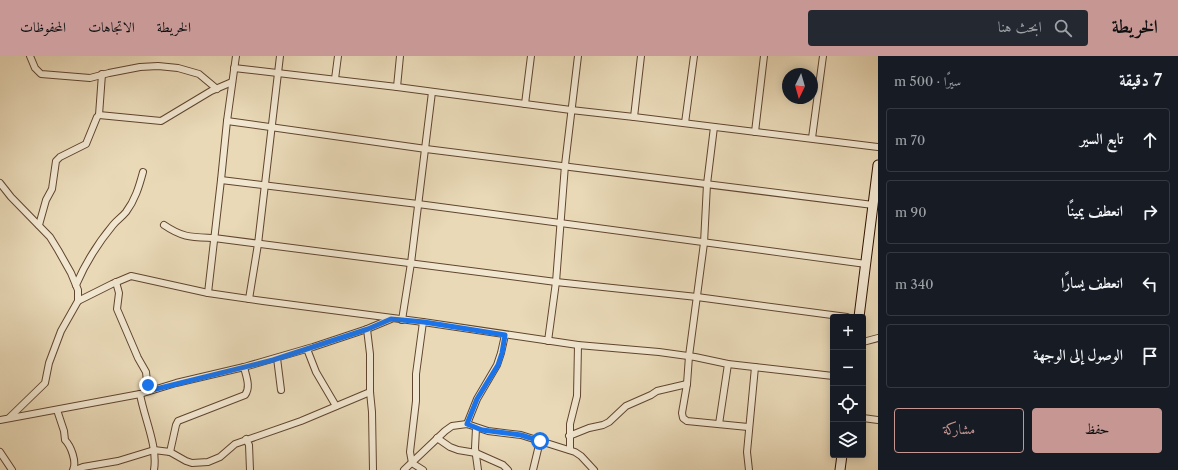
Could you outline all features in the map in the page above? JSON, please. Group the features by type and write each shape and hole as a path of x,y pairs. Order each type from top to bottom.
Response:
{"main road":[{"path":"859,314 866,264 874,224 873,205 878,165"},
{"path":"840,470 842,458"}],"street":[{"path":"30,56 35,68 40,74 90,78 102,74 140,67 158,66 178,68 198,74 217,88"},
{"path":"208,293 227,121 236,56"},
{"path":"250,299 273,127 280,56"},
{"path":"335,79 338,56"},
{"path":"397,87 400,56"},
{"path":"525,104 531,56"},
{"path":"548,341 556,282 565,166 578,56"},
{"path":"634,117 641,56"},
{"path":"685,123 694,56"},
{"path":"755,132 764,56"},
{"path":"812,138 823,56"},
{"path":"234,68 278,72 571,110 878,147"},
{"path":"39,225 46,200 52,189 56,161 60,157 86,144 97,117 99,116 102,74"},
{"path":"99,116 162,121 217,88 232,82"},
{"path":"402,320 411,263 432,92"},
{"path":"227,121 873,205"},
{"path":"714,127 704,243 682,418 687,421 748,427"},
{"path":"76,286 85,265 132,201 138,190 142,172"},
{"path":"221,180 418,204 866,264"},
{"path":"0,183 11,197 39,225 58,250 71,273 78,290 78,301"},
{"path":"164,225 176,233 185,236 214,238 556,282 697,297 830,315"},
{"path":"10,418 45,383 49,363 61,331 78,301 131,276 208,293 250,299 391,319 424,322 578,345 689,356 728,364 830,376"},
{"path":"116,282 119,292 117,309 138,358 146,372 148,391"},
{"path":"0,420 140,394 244,368 368,329 391,319"},
{"path":"423,470 412,463 410,452 416,402 416,374 424,322"},
{"path":"368,329 373,470"},
{"path":"467,424 477,399 498,365 505,335"},
{"path":"866,341 878,338"},
{"path":"570,450 570,418 577,396 578,345"},
{"path":"307,349 316,372 336,406"},
{"path":"277,358 281,390"},
{"path":"720,424 728,364"},
{"path":"750,470 747,452 748,427 755,367"},
{"path":"170,452 178,421 245,395 249,386 244,368"},
{"path":"569,436 609,422 626,406 657,391 687,384"},
{"path":"58,410 65,440 68,443 75,464 74,470 118,461 154,450 170,452 186,461 199,463 208,462 220,457 234,444 246,439 301,421 370,392"},
{"path":"140,394 142,407 154,450 154,470"},
{"path":"866,418 878,420"},
{"path":"404,470 437,438 452,426 467,424 488,431 521,435 570,450 581,456 594,470"},
{"path":"474,470 478,470 476,428"},
{"path":"437,438 458,450 476,453 503,465 508,470"},
{"path":"246,439 249,445 250,470"},
{"path":"533,470 540,441"},
{"path":"0,452 12,470"},
{"path":"208,462 209,470"}],"route":[{"path":"148,385 148,391 176,383 244,368 368,329 391,319 424,322 505,335 498,365 477,399 467,424 482,430 521,435 540,441"}]}
